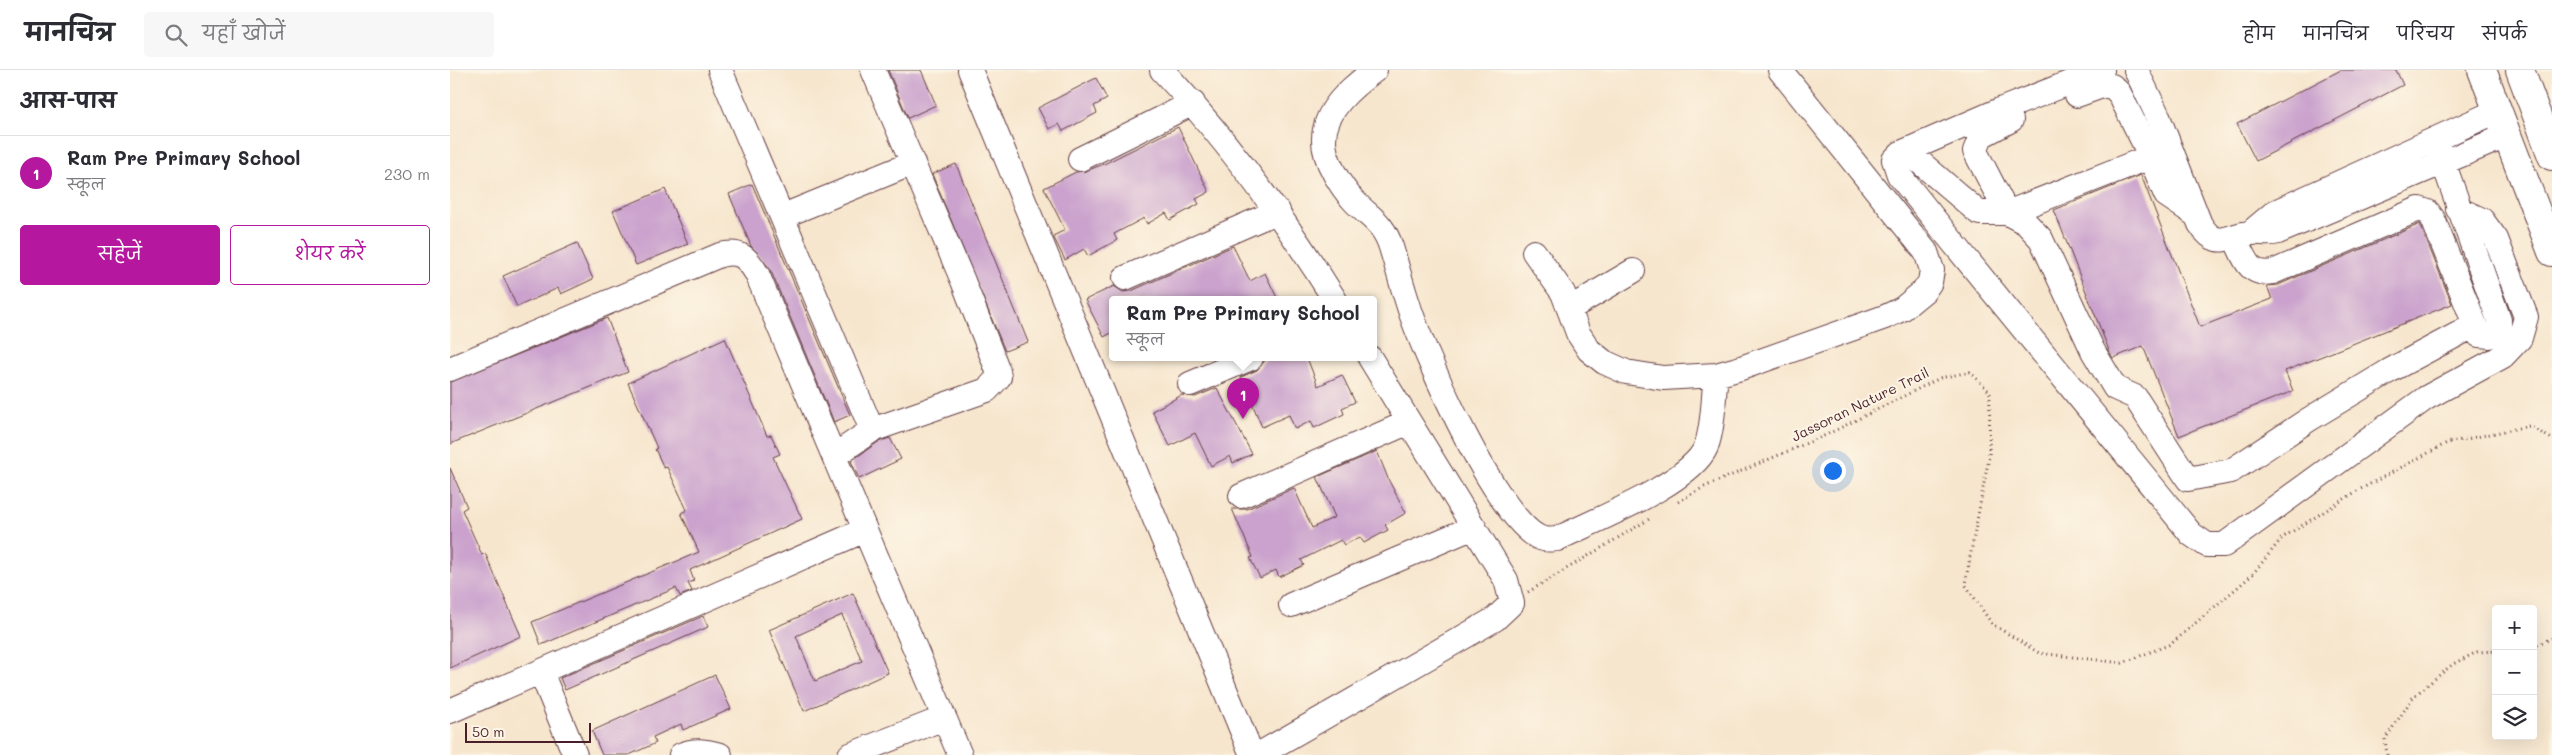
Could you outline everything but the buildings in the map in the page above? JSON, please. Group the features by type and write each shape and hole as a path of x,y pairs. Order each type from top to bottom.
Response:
{"main road":[{"path":"2482,70 2552,252"},
{"path":"2520,70 2552,156"}],"street":[{"path":"720,70 872,430"},
{"path":"834,456 872,430 987,390 999,377 963,281 873,70"},
{"path":"970,70 1252,755"},
{"path":"1162,70 1193,103 1278,211 1332,296"},
{"path":"1376,70 1356,86 1330,115 1324,134 1326,153 1352,200 1385,230 1411,315 1424,348 1478,460 1504,503 1533,534 1544,540 1556,538 1658,489 1690,468 1700,458 1709,436 1716,374"},
{"path":"1534,252 1552,274 1569,308 1578,333 1589,350 1614,368 1626,372 1663,378 1716,374 1885,317 1915,300 1930,282 1930,260 1926,252 1780,70"},
{"path":"2102,70 2075,75 1907,151 1894,160 1899,175 1979,277 2093,412 2191,534 2207,545 2216,547 2229,541 2426,398 2503,356 2520,338 2526,316 2496,239 2482,220 2458,209"},
{"path":"2136,70 2157,114 2196,215 2206,234 2212,239 2219,240 2243,235 2270,235 2278,232 2443,162 2502,123"},
{"path":"2196,215 2166,195 2119,93 2112,86 2102,86 2019,116 1982,136 1976,151 2007,212 2026,223 2041,239 2093,351 2115,388 2135,397 2188,479 2231,471 2308,420 2389,371 2475,325"},
{"path":"1080,159 1193,103"},
{"path":"2243,235 2275,212 2435,139 2502,123"},
{"path":"2243,235 2251,268 2263,274 2273,272 2419,209 2423,210 2433,219 2479,335 2490,336 2499,328 2499,320 2458,209 2435,139"},
{"path":"1907,151 1979,213 2007,212 2150,157"},
{"path":"783,216 913,163"},
{"path":"1125,278 1278,211"},
{"path":"450,369 720,255 732,252 745,258 757,274 960,755"},
{"path":"1569,308 1633,271"},
{"path":"1190,384 1244,361"},
{"path":"1258,755 1495,619 1512,603 1506,580 1372,361"},
{"path":"1240,496 1409,422"},
{"path":"1291,605 1474,527"},
{"path":"450,711 865,530"},
{"path":"541,672 575,755"},
{"path":"850,755 944,718"},
{"path":"680,755 688,751 704,751 720,755"}],"path":[{"name":"Jassoran Nature Trail","path":"1670,507 1704,488 1826,435 1940,378 1970,372 1990,392 1990,401 1988,457 1965,584 1992,624 2039,653 2122,663 2171,644 2252,575 2282,538 2357,491 2447,443 2529,426 2552,439"},
{"path":"1512,603 1654,517"},
{"path":"2537,645 2552,638"},
{"path":"2387,755 2385,740 2414,696 2453,664 2477,652 2492,650"}],"place":[{"name":"Ram Pre Primary School","path":"1243,419"}]}
